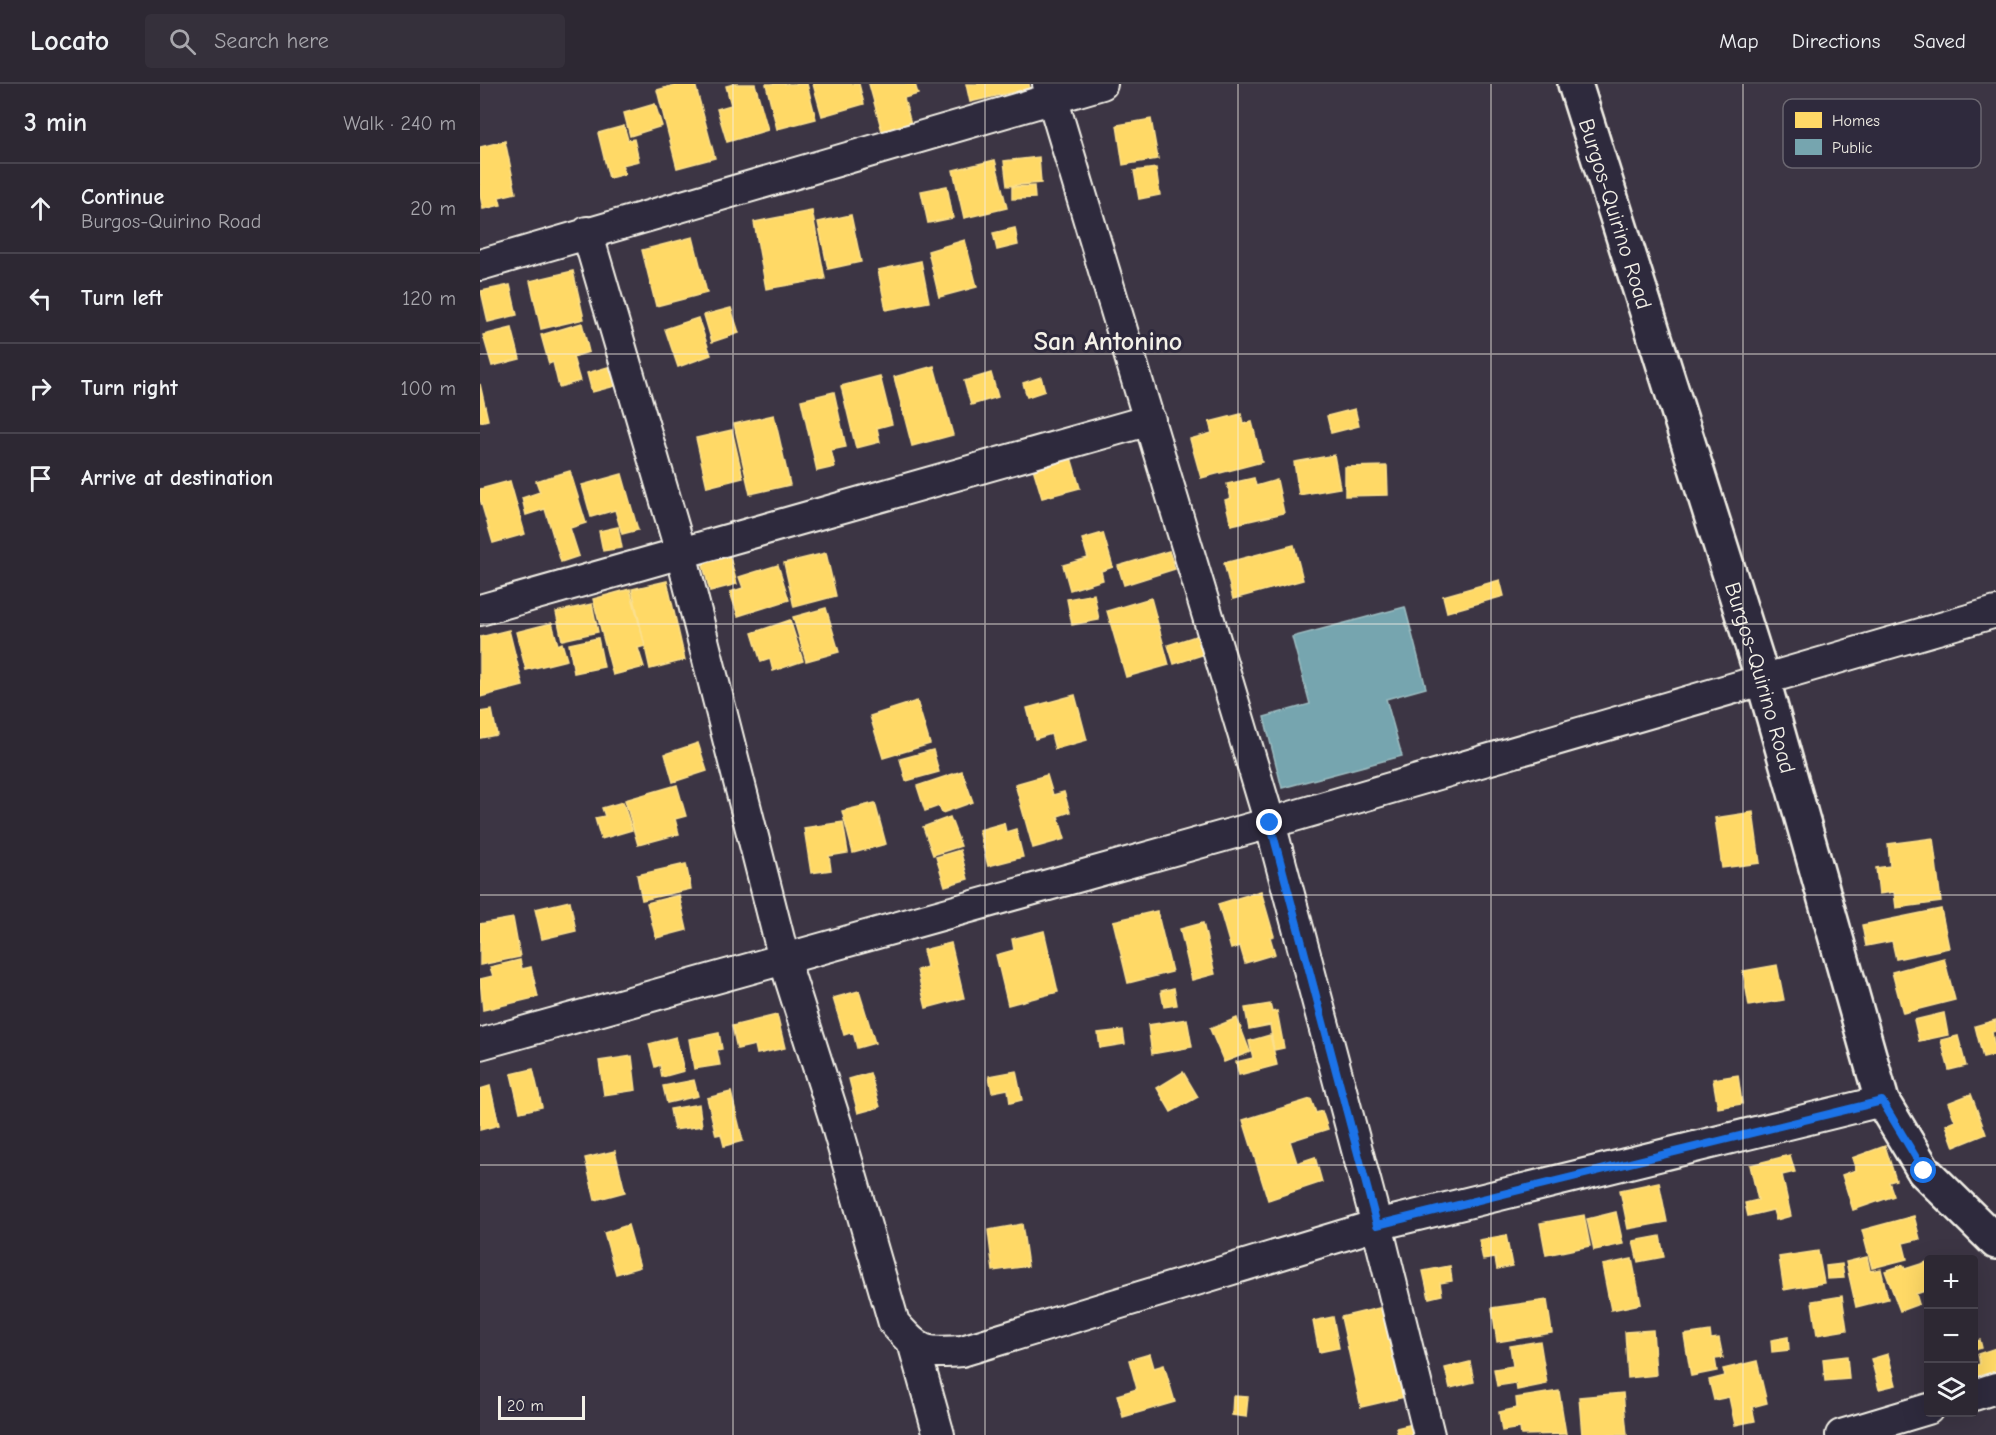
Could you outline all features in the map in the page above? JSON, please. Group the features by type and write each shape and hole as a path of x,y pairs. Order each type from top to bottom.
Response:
{"street":[{"path":"480,265 1049,91 1102,84"},
{"name":"Burgos-Quirino Road","path":"1575,84 1763,681 1882,1101 1924,1171 1996,1242"},
{"path":"1049,91 1270,823 1377,1225 1429,1435"},
{"path":"587,232 681,553 784,959 836,1123 894,1323 914,1346 939,1435"},
{"path":"480,610 1150,420"},
{"path":"480,1044 1270,823 1996,612"},
{"path":"914,1346 934,1353 962,1352 1377,1225 1882,1101"},
{"path":"1978,1394 1996,1388"},
{"path":"1841,1435 1924,1410"}],"building: Homes":[{"path":"679,84 695,84 715,158 677,168 657,90"},
{"path":"755,84 768,130 727,142 717,109 731,105 726,86"},
{"path":"766,84 807,84 816,119 777,129"},
{"path":"813,84 859,84 864,104 822,116"},
{"path":"869,84 915,84 918,94 904,98 911,124 882,131"},
{"path":"966,84 1029,84 1030,88 970,102"},
{"path":"655,104 662,126 630,136 624,113"},
{"path":"1151,119 1158,159 1123,165 1117,125"},
{"path":"624,126 628,140 634,139 639,161 622,165 625,174 609,178 598,133"},
{"path":"505,141 516,193 499,197 501,205 483,209 480,195 480,147"},
{"path":"1039,157 1041,183 1007,186 1004,161"},
{"path":"995,160 1007,208 964,218 953,170"},
{"path":"1156,168 1160,195 1139,199 1134,171"},
{"path":"947,186 953,218 928,223 921,191"},
{"path":"1034,186 1035,198 1012,199 1012,187"},
{"path":"812,211 825,279 766,289 754,222"},
{"path":"851,215 861,262 828,269 818,222"},
{"path":"1015,228 1018,245 997,250 993,233"},
{"path":"693,237 707,293 656,306 642,250"},
{"path":"965,240 977,287 939,297 928,251"},
{"path":"921,261 929,302 886,310 878,270"},
{"path":"573,271 584,319 541,329 530,281"},
{"path":"510,285 517,315 488,322 481,291"},
{"path":"731,308 739,333 712,342 704,315"},
{"path":"698,318 711,355 678,367 665,329"},
{"path":"582,323 589,352 573,357 580,381 559,387 553,362 549,364 541,335"},
{"path":"512,328 520,359 492,366 483,335"},
{"path":"615,365 619,385 592,392 587,373"},
{"path":"934,366 953,435 912,446 894,377"},
{"path":"991,373 998,397 971,405 964,381"},
{"path":"880,376 892,424 877,428 880,442 856,448 841,386"},
{"path":"1041,377 1045,391 1027,397 1023,383"},
{"path":"480,384 488,420 480,422"},
{"path":"834,392 846,447 831,450 835,467 817,471 801,400"},
{"path":"1355,409 1359,426 1331,433 1327,416"},
{"path":"1241,414 1243,424 1252,422 1262,462 1201,478 1190,439 1212,433 1209,422"},
{"path":"774,415 790,485 750,494 734,424"},
{"path":"732,430 743,478 707,487 696,438"},
{"path":"1070,454 1080,488 1042,498 1032,465"},
{"path":"1334,455 1340,488 1299,495 1294,462"},
{"path":"1387,466 1388,495 1345,496 1345,467"},
{"path":"570,471 586,523 570,528 579,556 561,562 545,509 526,515 522,498 540,492 536,481"},
{"path":"622,474 638,530 622,534 615,510 591,517 582,485"},
{"path":"1254,478 1256,486 1277,480 1284,513 1231,525 1225,500 1231,498 1227,484"},
{"path":"510,481 525,534 493,543 480,499 480,489"},
{"path":"618,527 622,548 603,551 599,531"},
{"path":"1103,533 1113,567 1101,571 1103,580 1070,590 1063,565 1088,558 1082,539"},
{"path":"1294,545 1303,580 1233,599 1224,563"},
{"path":"1169,551 1175,569 1124,585 1118,566"},
{"path":"826,553 836,596 794,607 784,563"},
{"path":"729,554 737,584 710,591 702,561"},
{"path":"778,565 789,600 738,616 730,592 743,588 739,577"},
{"path":"1500,580 1504,596 1447,612 1443,596"},
{"path":"667,581 685,660 650,669 632,589"},
{"path":"630,589 645,646 638,648 644,667 613,675 593,599"},
{"path":"1094,594 1099,620 1072,625 1067,599"},
{"path":"1151,598 1169,665 1126,677 1107,611"},
{"path":"592,604 598,632 562,640 556,612"},
{"path":"826,608 839,652 806,661 793,617"},
{"path":"790,620 803,661 773,671 770,659 761,662 752,633"},
{"path":"552,623 558,645 562,643 567,660 526,670 516,632"},
{"path":"509,630 523,686 480,697 480,637"},
{"path":"1199,635 1205,654 1174,664 1168,645"},
{"path":"598,638 604,667 574,673 569,644"},
{"path":"1075,695 1087,740 1055,749 1051,734 1035,739 1027,708"},
{"path":"917,701 930,744 883,758 870,716"},
{"path":"492,710 497,735 480,738 480,712"},
{"path":"698,743 707,771 673,782 665,754"},
{"path":"933,750 939,772 906,781 900,759"},
{"path":"962,771 973,802 942,813 939,806 925,811 917,786"},
{"path":"1047,775 1053,795 1064,792 1070,812 1058,816 1065,839 1033,848 1015,784"},
{"path":"677,785 686,816 675,819 679,834 638,845 625,800"},
{"path":"623,802 632,830 601,839 595,818 605,816 602,808"},
{"path":"875,803 886,844 853,853 842,811"},
{"path":"1753,812 1760,863 1722,868 1715,818"},
{"path":"950,817 961,846 933,855 923,827"},
{"path":"843,822 848,853 829,856 831,870 811,873 804,828"},
{"path":"1004,823 1006,832 1016,829 1023,857 988,866 979,830"},
{"path":"1933,838 1941,902 1896,908 1894,892 1879,894 1876,868 1890,866 1888,844"},
{"path":"960,850 968,879 945,886 936,857"},
{"path":"686,864 691,889 642,900 637,875"},
{"path":"1261,891 1274,936 1270,937 1275,954 1245,963 1240,946 1231,949 1218,904"},
{"path":"679,895 687,930 656,938 647,903"},
{"path":"570,901 576,931 542,939 535,909"},
{"path":"1941,909 1949,948 1896,959 1892,941 1866,946 1862,925"},
{"path":"1157,911 1172,972 1128,983 1113,921"},
{"path":"513,918 520,957 480,965 480,924"},
{"path":"1203,923 1215,974 1192,980 1180,929"},
{"path":"1044,931 1058,992 1008,1005 996,955 1014,950 1012,939"},
{"path":"951,943 964,998 926,1008 917,970 927,967 923,950"},
{"path":"1944,958 1955,1000 1903,1013 1892,972"},
{"path":"520,960 522,969 531,967 538,997 483,1010 480,979 493,976 490,967"},
{"path":"1777,965 1784,1000 1749,1006 1743,971"},
{"path":"1174,988 1177,1005 1164,1007 1161,991"},
{"path":"859,991 875,1043 857,1048 853,1032 844,1035 833,998"},
{"path":"1270,1004 1272,1012 1277,1011 1284,1048 1274,1050 1270,1025 1249,1029 1245,1008"},
{"path":"1944,1013 1948,1035 1919,1041 1914,1020"},
{"path":"777,1015 785,1048 757,1054 755,1045 737,1049 732,1026"},
{"path":"1237,1018 1250,1052 1224,1062 1210,1029"},
{"path":"1187,1019 1192,1047 1152,1054 1148,1025"},
{"path":"1996,1020 1996,1031 1992,1032 1996,1055 1983,1058 1975,1026"},
{"path":"1123,1030 1125,1044 1100,1048 1098,1033"},
{"path":"719,1033 722,1049 717,1050 720,1065 694,1069 689,1039"},
{"path":"1270,1035 1277,1065 1239,1075 1236,1062 1253,1058 1249,1041"},
{"path":"1958,1036 1966,1066 1949,1070 1941,1040"},
{"path":"676,1037 684,1071 662,1077 660,1065 655,1067 649,1044"},
{"path":"632,1056 636,1090 604,1095 599,1061"},
{"path":"533,1069 542,1107 520,1112 511,1074"},
{"path":"1016,1071 1022,1100 1010,1103 1008,1089 992,1092 989,1076"},
{"path":"1183,1072 1198,1097 1171,1112 1157,1088"},
{"path":"870,1073 880,1107 858,1113 849,1079"},
{"path":"1738,1075 1742,1104 1718,1108 1713,1079"},
{"path":"694,1080 698,1096 667,1103 663,1086"},
{"path":"490,1086 499,1125 480,1130 480,1089"},
{"path":"731,1092 743,1141 724,1146 721,1134 716,1135 707,1098"},
{"path":"1971,1094 1986,1134 1954,1147 1946,1125 1955,1121 1948,1103"},
{"path":"1311,1099 1316,1113 1322,1111 1328,1129 1290,1141 1297,1163 1315,1157 1322,1182 1268,1200 1243,1120"},
{"path":"699,1104 702,1126 674,1130 670,1109"},
{"path":"1885,1146 1896,1180 1889,1182 1894,1196 1853,1210 1842,1175 1856,1170 1852,1158"},
{"path":"615,1151 625,1192 595,1200 585,1158"},
{"path":"1790,1155 1795,1172 1782,1175 1791,1216 1776,1220 1773,1210 1748,1216 1745,1203 1758,1200 1750,1165"},
{"path":"1659,1182 1667,1222 1628,1229 1620,1190"},
{"path":"1616,1212 1623,1244 1594,1250 1587,1219"},
{"path":"1584,1215 1590,1246 1546,1255 1540,1223"},
{"path":"1914,1216 1920,1239 1903,1243 1907,1259 1872,1268 1862,1230"},
{"path":"1022,1224 1028,1266 993,1271 988,1230"},
{"path":"628,1225 640,1267 616,1274 604,1233"},
{"path":"1506,1235 1512,1266 1497,1269 1495,1258 1483,1260 1479,1240"},
{"path":"1660,1236 1664,1257 1638,1262 1633,1241"},
{"path":"1818,1251 1824,1283 1784,1290 1779,1257"},
{"path":"1867,1257 1870,1271 1881,1269 1888,1299 1856,1307 1846,1262"},
{"path":"1632,1259 1641,1304 1611,1310 1602,1265"},
{"path":"1924,1263 1924,1291 1916,1294 1919,1304 1900,1311 1885,1271 1903,1265 1905,1269"},
{"path":"1842,1264 1844,1278 1827,1279 1826,1266"},
{"path":"1450,1266 1452,1281 1440,1283 1442,1295 1429,1298 1423,1271"},
{"path":"1842,1296 1847,1330 1817,1335 1812,1301"},
{"path":"1547,1300 1552,1333 1497,1342 1492,1308"},
{"path":"1388,1306 1409,1396 1361,1407 1341,1317"},
{"path":"1333,1317 1339,1348 1319,1352 1313,1321"},
{"path":"1653,1330 1656,1375 1628,1378 1625,1332"},
{"path":"1710,1331 1711,1339 1719,1338 1723,1358 1715,1359 1717,1371 1691,1376 1684,1335"},
{"path":"1788,1337 1789,1350 1772,1352 1771,1340"},
{"path":"1980,1340 1982,1348 1978,1349 1978,1341"},
{"path":"1540,1341 1547,1384 1517,1390 1516,1383 1497,1386 1494,1369 1513,1366 1510,1346"},
{"path":"1996,1348 1996,1372 1978,1379 1978,1365 1980,1364 1978,1354"},
{"path":"1150,1354 1154,1368 1164,1365 1175,1402 1123,1417 1117,1395 1137,1389 1129,1360"},
{"path":"1888,1354 1896,1385 1879,1389 1871,1359"},
{"path":"1847,1356 1849,1379 1825,1381 1823,1359"},
{"path":"1757,1361 1767,1403 1752,1407 1755,1421 1735,1425 1729,1397 1714,1400 1709,1380 1725,1376 1723,1369"},
{"path":"1470,1362 1474,1382 1450,1388 1445,1368"},
{"path":"1559,1391 1566,1434 1521,1435 1520,1428 1502,1431 1499,1412 1517,1408 1516,1398"},
{"path":"1623,1393 1627,1435 1582,1435 1579,1397"},
{"path":"1233,1396 1248,1397 1246,1417 1232,1415"},
{"path":"1417,1423 1419,1435 1398,1435 1396,1428"}],"building: Public":[{"path":"1405,607 1426,688 1386,699 1402,756 1282,788 1264,717 1310,704 1292,637"}],"district":[{"name":"San Antonino","path":"1108,341"}],"route":[{"path":"1270,823 1377,1225 1882,1101 1924,1171"}]}
